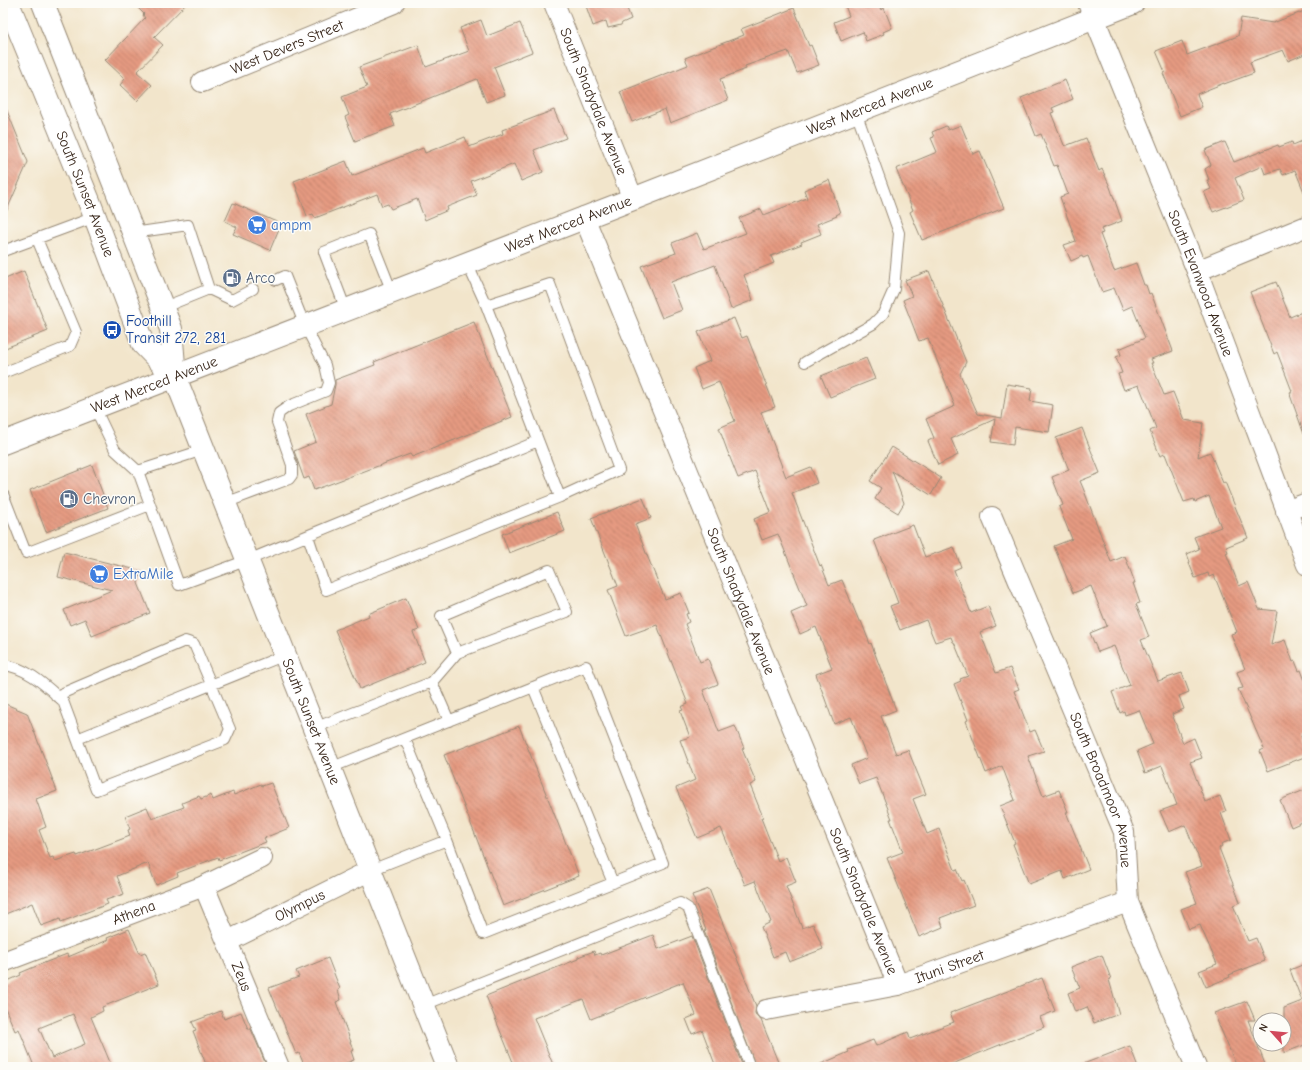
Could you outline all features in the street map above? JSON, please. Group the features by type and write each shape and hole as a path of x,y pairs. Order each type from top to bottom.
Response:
{"main road":[{"name":"South Sunset Avenue","path":"43,3 171,329 175,377 448,1067"},
{"name":"West Merced Avenue","path":"3,443 856,112 1092,10 1133,3"},
{"name":"South Sunset Avenue","path":"7,9 95,217 143,344 175,377"}],"street":[{"name":"West Devers Street","path":"202,82 394,3"},
{"name":"South Shadydale Avenue","path":"554,3 633,199"},
{"name":"South Evanwood Avenue","path":"1092,10 1197,271 1307,565"},
{"name":"South Shadydale Avenue","path":"584,217 898,985"},
{"path":"1197,271 1307,226"},
{"path":"1286,511 1307,503"},
{"name":"South Broadmoor Avenue","path":"992,518 1124,832 1128,902 1196,1067"},
{"name":"Athena","path":"3,962 204,886 262,858"},
{"name":"Olympus","path":"228,941 371,870"},
{"name":"Zeus","path":"204,886 279,1067"},
{"name":"Ituni Street","path":"766,1010 898,985 1128,902"}],"lane":[{"path":"805,362 873,324 883,314 894,289 899,233 856,112"},
{"path":"3,251 95,217"},
{"path":"133,233 188,225 209,289 232,300 254,289"},
{"path":"346,310 324,252 369,234 392,292"},
{"path":"3,373 70,346 76,332 37,239"},
{"path":"467,263 486,305 560,498"},
{"path":"225,502 290,479 292,475 292,465 277,422 279,413 289,406 326,391 329,383 325,365 305,326 285,276 276,280"},
{"path":"308,536 326,590 560,498 619,470 550,284 486,305"},
{"path":"162,308 209,289"},
{"path":"96,408 115,450 138,472 179,585 308,536 538,441"},
{"path":"138,472 203,450"},
{"path":"3,494 26,553 150,505"},
{"path":"314,728 432,682 457,653 567,612 549,570 441,616 457,653"},
{"path":"3,665 28,673 45,684 56,696 62,702 96,790 224,740 230,729 194,644 185,641 56,696"},
{"path":"77,739 286,655"},
{"path":"330,768 586,666 663,863 483,934 447,840 405,739"},
{"path":"432,682 449,721"},
{"path":"533,687 613,883"},
{"path":"371,870 447,840"},
{"path":"424,1005 680,903 688,908 750,1067"}],"building":[{"path":"133,3 187,3 154,37 163,45 137,72 152,85 137,101 120,85 125,79 105,60 145,18 143,15 144,14"},
{"path":"585,3 625,3 631,19 622,23 621,25 608,28 606,21 593,26"},
{"path":"844,3 878,3 881,10 884,8 892,28 883,32 884,34 866,41 863,32 841,41 834,22 849,16"},
{"path":"794,8 809,46 811,45 819,65 797,73 788,51 745,66 746,69 720,79 728,100 670,123 665,109 632,122 620,92 688,65 685,58 744,35 741,29"},
{"path":"1307,10 1307,53 1288,61 1283,50 1250,62 1254,73 1197,94 1202,107 1180,116 1156,51 1182,41 1187,55 1238,36 1241,18 1273,23"},
{"path":"481,20 487,36 520,23 532,52 494,67 505,95 486,102 477,79 390,114 395,126 355,141 345,117 349,115 342,97 367,87 359,67 418,45 426,67 469,51 460,28"},
{"path":"1065,80 1073,99 1052,108 1054,112 1051,113 1065,146 1086,138 1099,171 1102,169 1110,187 1122,221 1101,229 1103,233 1100,234 1114,271 1136,263 1144,285 1146,285 1149,294 1151,293 1173,351 1151,359 1153,363 1151,363 1164,395 1173,392 1184,420 1203,423 1198,457 1210,452 1223,483 1225,482 1248,538 1226,547 1228,552 1226,553 1239,586 1248,582 1259,609 1277,611 1271,645 1285,640 1293,662 1295,661 1299,671 1301,670 1307,686 1307,734 1301,736 1307,756 1268,771 1260,751 1264,749 1238,689 1243,688 1237,672 1245,669 1231,634 1237,632 1214,575 1209,577 1208,573 1195,578 1187,554 1199,549 1194,537 1221,527 1209,496 1195,502 1194,499 1184,502 1165,454 1160,456 1150,431 1156,428 1139,385 1124,390 1118,374 1122,373 1116,357 1121,355 1119,349 1145,338 1132,306 1123,310 1114,288 1102,292 1088,256 1083,258 1082,256 1071,261 1064,245 1076,241 1060,197 1068,194 1057,165 1054,166 1041,134 1036,136 1021,98"},
{"path":"3,101 28,162 3,219"},
{"path":"554,110 566,138 534,150 543,172 521,181 514,164 471,181 477,195 447,207 448,210 425,220 417,199 391,209 388,204 382,206 377,194 315,218 313,214 307,216 294,181 346,161 352,176 423,148 425,153 465,137 469,147 503,134 502,130"},
{"path":"961,125 973,154 980,151 1004,208 922,240 910,212 913,210 896,169 937,152 931,138 934,137 932,132 946,126 948,130"},
{"path":"1307,139 1307,199 1295,170 1283,175 1280,169 1265,174 1262,166 1235,178 1244,200 1213,212 1204,192 1211,189 1207,180 1209,180 1205,169 1211,165 1205,150 1225,142 1234,162 1278,145 1279,147 1292,142 1293,145"},
{"path":"829,180 840,213 836,215 837,216 817,224 821,234 801,242 802,244 771,256 774,263 744,275 753,300 731,309 715,265 671,282 682,310 662,318 641,266 676,253 672,243 697,233 704,249 746,233 739,218 761,209 764,215 807,198 804,190"},
{"name":"ampm","path":"233,203 281,224 270,250 233,234 237,227 225,221"},
{"path":"24,271 48,331 3,349 3,280"},
{"path":"929,271 966,362 960,374 978,414 1002,418 1007,384 1032,388 1030,401 1053,405 1049,432 1015,427 1013,445 991,442 995,419 951,439 958,455 938,465 928,441 934,438 926,419 955,406 928,338 919,341 903,300 912,296 905,280"},
{"path":"1276,282 1290,317 1307,310 1307,436 1304,434 1290,395 1290,392 1292,391 1277,352 1274,354 1250,292"},
{"path":"734,318 742,338 747,336 775,407 761,412 786,477 811,467 817,483 792,493 820,566 821,565 829,585 842,580 859,621 861,621 870,644 871,643 896,710 881,716 896,754 908,750 926,794 913,799 927,834 939,829 955,870 957,869 962,881 964,880 974,905 940,918 943,927 919,937 887,858 903,852 876,778 859,784 851,765 867,758 851,717 834,724 816,674 832,668 816,627 800,634 791,613 807,606 778,534 762,540 754,519 771,512 755,471 738,478 719,428 735,421 719,382 702,389 694,368 710,361 698,332"},
{"path":"474,322 512,417 412,457 410,454 314,490 309,477 304,479 294,451 316,442 306,414 331,404 335,380 375,365 374,362"},
{"path":"866,358 875,379 830,397 821,376"},
{"path":"1082,428 1100,473 1080,481 1111,562 1125,556 1135,583 1133,583 1140,603 1136,604 1149,637 1141,640 1158,681 1182,673 1189,692 1179,696 1184,709 1172,714 1183,743 1194,738 1202,758 1190,762 1205,802 1220,796 1226,811 1221,813 1231,840 1221,844 1222,846 1219,848 1240,902 1233,905 1248,941 1256,938 1265,961 1229,975 1230,977 1206,987 1199,971 1217,964 1200,925 1189,929 1181,909 1197,903 1185,872 1202,866 1185,825 1169,832 1160,811 1177,805 1162,766 1145,773 1137,751 1153,744 1139,710 1125,715 1124,711 1120,713 1112,692 1130,685 1114,646 1098,652 1090,633 1107,626 1091,586 1073,593 1054,546 1072,539 1059,507 1063,505 1052,477 1069,470 1056,438"},
{"path":"892,447 941,478 931,495 892,471 904,503 898,513 875,499 881,488 870,481"},
{"name":"Chevron","path":"92,465 108,508 46,532 30,490"},
{"path":"643,498 651,518 635,524 646,553 665,599 681,593 689,613 686,614 689,622 685,624 700,662 708,659 718,684 703,690 719,732 735,726 744,748 742,749 756,782 750,785 763,817 761,818 778,861 786,857 796,882 786,886 802,928 813,924 823,949 789,962 785,952 773,957 761,927 771,922 755,881 745,885 721,828 697,838 676,788 695,780 680,740 690,737 680,711 683,710 681,707 688,704 657,625 626,636 608,590 618,586 591,518"},
{"path":"557,512 565,531 509,553 502,534"},
{"path":"913,525 925,557 954,547 961,567 954,570 971,613 988,606 996,626 980,632 996,673 1010,668 1019,689 1014,691 1030,732 1035,730 1044,751 1028,756 1043,796 1059,790 1068,812 1066,812 1089,869 1065,879 1062,871 1029,884 1000,806 1015,800 1002,766 986,773 966,721 968,720 954,684 961,681 960,679 968,676 954,642 951,637 935,642 926,620 900,630 890,606 898,603 874,540"},
{"path":"64,552 141,571 138,583 150,613 92,636 85,619 70,625 64,610 112,590 58,577"},
{"path":"406,598 419,630 413,632 425,662 360,689 335,630 369,616 368,614"},
{"path":"3,703 27,713 57,791 36,799 46,827 39,830 50,858 53,857 55,861 76,854 77,856 130,836 128,830 130,829 125,816 147,807 152,819 184,807 182,803 199,796 201,799 211,795 213,800 233,792 234,795 261,784 262,786 271,783 289,828 264,838 266,842 219,860 218,857 177,873 178,876 156,885 148,863 117,876 124,894 106,900 108,904 61,922 60,919 41,926 32,903 3,915"},
{"path":"519,726 579,876 503,906 444,755"},
{"path":"1307,789 1307,820 1291,827 1280,800"},
{"path":"709,889 756,1006 755,1013 761,1020 780,1067 756,1067 704,931 706,930 692,895"},
{"path":"129,929 140,954 145,952 159,984 102,1007 103,1011 91,1017 112,1067 31,1067 34,1066 19,1029 15,1031 3,1003 3,983 21,975 20,973 67,954 68,957 108,940 107,938","holes":["73,1014 85,1044 52,1058 39,1028"]},
{"path":"653,935 658,949 692,936 743,1067 716,1067 702,1030 692,1034 686,1019 696,1015 683,982 591,1019 583,999 534,1018 554,1067 515,1067 486,996 578,959 578,957 594,951 595,955 600,953 601,955"},
{"path":"1102,955 1111,979 1109,980 1119,1014 1094,1023 1087,1007 1075,1012 1068,993 1080,988 1071,967"},
{"path":"328,958 340,989 338,990 341,1000 336,1002 354,1050 351,1051 354,1060 336,1067 305,1067 299,1053 296,1054 269,988 299,977 296,971"},
{"path":"1307,963 1307,1044 1292,1050 1292,1012 1284,1012 1284,1008 1302,1001 1290,970"},
{"path":"1042,978 1055,1011 1040,1017 1044,1027 945,1067 814,1067 849,1052 848,1050 873,1040 876,1046 908,1032 910,1039 954,1022 950,1013"},
{"path":"1247,1001 1252,1013 1252,1020 1248,1020 1252,1030 1252,1052 1260,1052 1266,1067 1237,1067 1214,1013"},
{"path":"221,1011 224,1019 241,1012 248,1029 251,1029 267,1067 207,1067 193,1031 196,1030 192,1022"},
{"path":"1130,1046 1138,1067 1078,1067 1078,1066"}],"place":[{"name":"ampm","path":"257,225"},
{"name":"Arco","path":"232,278"},
{"name":"Foothill Transit 272, 281","path":"112,330"},
{"name":"Chevron","path":"69,499"},
{"name":"ExtraMile","path":"99,574"}]}
